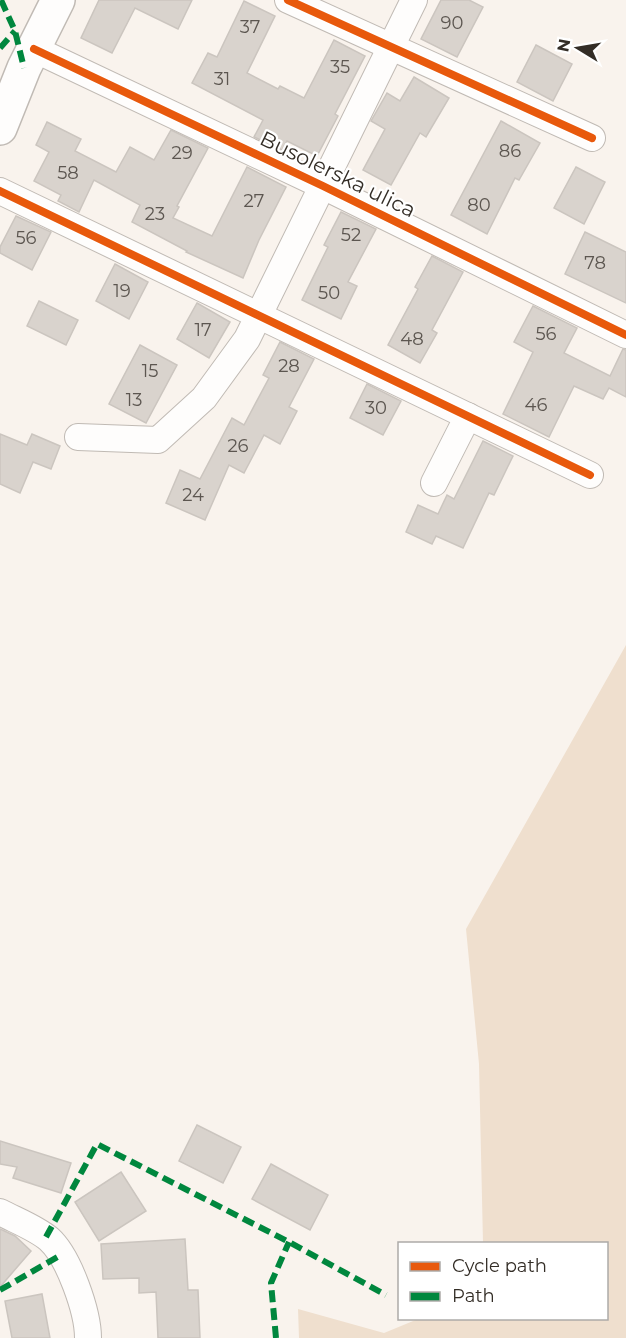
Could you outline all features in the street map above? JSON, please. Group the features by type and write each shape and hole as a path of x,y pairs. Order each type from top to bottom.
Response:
{"main road":[{"path":"0,128 58,0"}],"street":[{"path":"288,0 592,138"},
{"name":"Busolerska ulica","path":"78,437 158,440 204,398 247,339 414,0"},
{"name":"Busolerska ulica","path":"34,49 322,186 626,335"},
{"path":"0,191 591,475"},
{"path":"435,483 468,416"},
{"path":"0,1212 51,1241 61,1255 78,1288 88,1326 88,1338"}],"shaded area":[{"path":"626,645 626,1338 299,1338 298,1309 384,1333 416,1320 608,1320 608,1242 483,1242 479,1064 466,929"}],"building":[{"path":"99,0 192,0 178,29 135,8 112,53 81,38"},
{"path":"441,0 469,0 483,7 457,57 421,39"},
{"path":"244,1 275,16 247,73 278,89 280,86 304,98 334,40 365,56 335,114 338,116 317,156 287,141 282,150 254,137 263,120 192,83 208,53 217,57"},
{"path":"536,45 572,64 553,101 517,82"},
{"path":"414,77 449,98 426,137 420,133 391,185 363,170 385,129 371,121 387,93 400,101"},
{"path":"501,121 540,143 519,180 515,178 487,234 451,215"},
{"path":"47,122 81,139 75,151 116,172 130,147 154,160 171,130 208,148 173,218 212,236 247,167 286,187 243,278 186,252 132,222 140,205 94,180 79,212 58,201 61,195 34,181 49,152 36,145"},
{"path":"576,167 605,182 584,224 554,208"},
{"path":"341,212 376,229 348,282 357,286 341,319 302,300 328,247 324,245"},
{"path":"16,216 51,232 32,270 0,253 0,247"},
{"path":"585,232 626,252 626,303 565,274"},
{"path":"432,256 463,272 432,330 437,333 420,363 388,345 418,289 415,287"},
{"path":"115,264 148,282 129,319 96,301"},
{"path":"39,301 78,320 66,345 27,326"},
{"path":"197,303 230,322 209,358 177,339"},
{"path":"533,306 577,328 564,353 610,376 623,349 626,350 626,397 609,388 603,399 574,386 549,437 503,414 533,352 514,342"},
{"path":"280,342 314,359 289,407 297,411 280,444 264,435 244,473 229,465 205,520 166,503 180,470 200,479 232,418 244,425 269,378 263,375"},
{"path":"140,345 177,365 146,423 109,404"},
{"path":"367,384 401,401 383,435 350,418"},
{"path":"0,434 27,445 32,434 60,446 51,469 33,462 20,493 0,484"},
{"path":"483,441 513,456 494,495 489,493 463,548 436,536 432,544 406,532 418,505 438,514 447,495 454,499"},
{"path":"197,1125 241,1147 223,1183 179,1161"},
{"path":"0,1141 71,1163 61,1193 13,1178 17,1167 0,1164"},
{"path":"271,1164 328,1195 310,1230 252,1199"},
{"path":"121,1172 146,1211 99,1241 75,1202"},
{"path":"0,1229 15,1236 31,1251 0,1287"},
{"path":"185,1239 188,1290 198,1290 200,1338 158,1338 156,1292 139,1293 139,1278 103,1279 101,1244"},
{"path":"42,1294 50,1338 12,1338 5,1301"}],"marked path":[{"path":"1,0 15,31 24,68"},
{"path":"0,48 15,31"},
{"path":"46,1237 97,1144 289,1242 386,1295"},
{"path":"276,1338 271,1283 289,1242"},
{"path":"0,1290 61,1255"}],"cycle path":[{"path":"288,0 592,138"},
{"path":"34,49 323,186 626,335"},
{"path":"0,191 590,475"}]}
